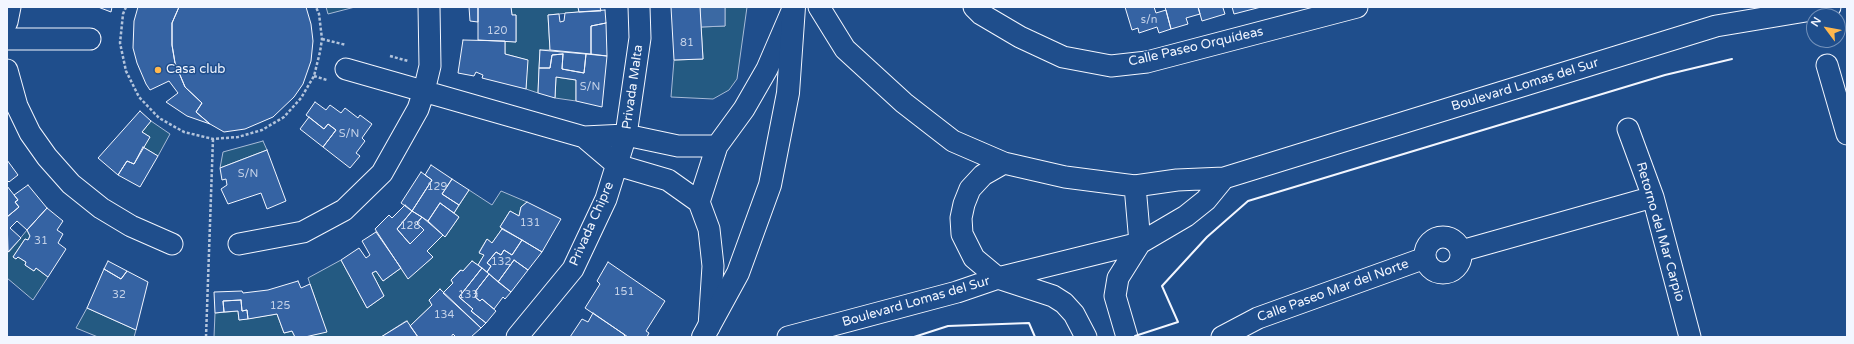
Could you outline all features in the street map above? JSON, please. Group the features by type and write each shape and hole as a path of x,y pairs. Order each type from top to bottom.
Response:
{"street":[{"path":"7,22 10,7"},
{"path":"239,244 303,232 344,210 382,173 418,109 424,91 430,66 429,7"},
{"name":"Privada Malta","path":"617,165 626,135 640,38 639,7"},
{"path":"699,202 717,146 744,109 767,69 793,7"},
{"path":"706,332 738,273 770,185 788,93 793,7"},
{"name":"Boulevard Lomas del Sur","path":"819,7 846,49 904,103 953,141 1004,163 1065,177 1135,186 1176,180 1224,178 1716,26 1830,7"},
{"name":"Calle Paseo Orquídeas","path":"974,7 981,14 1020,37 1063,57 1111,66 1147,62 1357,7"},
{"path":"7,39 90,39"},
{"path":"1827,65 1847,134"},
{"path":"346,69 584,138 626,135 678,146 717,146"},
{"path":"7,70 17,106 30,133 47,157 71,184 101,208 131,226 172,244"},
{"name":"Retorno del Mar Carpio","path":"1628,129 1653,197 1690,337"},
{"path":"584,138 617,165 668,180 699,202 709,229 713,266 706,332"},
{"name":"Boulevard Lomas del Sur","path":"998,278 974,258 962,234 961,218 964,204 970,189 983,175 1004,163"},
{"name":"Privada Chipre","path":"517,337 573,269 606,199 617,165"},
{"name":"Boulevard Lomas del Sur","path":"788,337 957,292 998,278 1140,243 1186,216 1206,200 1224,178"},
{"path":"1127,337 1115,296 1118,278 1140,243 1135,186"},
{"name":"Calle Paseo Mar del Norte","path":"1222,337 1258,318 1425,258 1426,247 1434,239 1445,237 1455,241 1461,251 1653,197"},
{"path":"998,278 1059,299 1074,314 1086,337"}],"path":[{"path":"126,7 123,14 120,43 126,71 139,97 159,118 184,132 213,138 238,137 262,130 284,117 301,98 314,76 320,52 322,39 319,14 316,7"},
{"path":"206,337 213,138"}],"shaded area":[{"path":"326,7 355,7 328,14"},
{"path":"511,7 578,7 579,12 548,15 550,50 540,50 538,93 526,89 527,60 505,54 505,41 516,42 516,15 512,15"},
{"path":"700,7 725,7 725,26 701,27"},
{"path":"725,7 747,7 737,79 729,90 713,99 671,97 674,60 703,59 701,27 725,26"},
{"path":"556,77 576,80 576,101 555,98"},
{"path":"151,121 170,134 158,156 143,147 150,137 142,132"},
{"path":"263,141 267,150 220,168 223,152"},
{"path":"469,190 492,205 501,191 527,202 521,207 519,216 510,211 500,227 502,229 492,243 487,239 479,252 484,255 478,265 472,261 463,271 460,270 451,280 453,283 443,293 440,289 429,300 432,305 410,326 406,321 381,337 305,337 326,331 308,278 341,260 367,308 384,296 372,273 376,271 383,281 401,268 408,278 433,257 427,251 443,235 445,237 459,217 454,213"},
{"path":"27,230 30,236 28,240 25,239 13,257 16,259 18,257 26,262 25,265 34,271 36,268 48,277 33,300 7,278 7,251 9,252"},
{"path":"87,308 136,330 134,337 98,337 76,328"},
{"path":"238,311 239,320 277,314 284,333 292,331 295,337 214,337 215,313"}],"building":[{"path":"98,7 112,7 111,12"},
{"name":"Casa club","path":"138,7 179,7 172,23 172,45 175,63 185,87 202,103 196,112 210,124 187,116 166,102 178,93 169,81 150,90 146,84 137,63 133,48 134,21"},
{"path":"179,7 306,7 311,24 313,41 311,61 303,84 294,97 273,117 245,129 224,132 210,124 196,112 202,103 185,87 175,63 172,45 172,23"},
{"path":"469,7 478,7 478,22 470,21"},
{"path":"478,7 511,7 512,15 516,15 516,42 478,40"},
{"path":"578,7 600,7 601,11 579,12"},
{"path":"671,7 700,7 703,59 674,60"},
{"path":"1125,7 1154,7 1156,13 1166,10 1171,29 1159,33 1157,27 1139,33 1138,28 1132,30"},
{"path":"1165,7 1198,7 1200,14 1186,18 1188,24 1171,29"},
{"path":"1198,7 1225,7 1223,8 1225,14 1202,21"},
{"path":"1232,7 1261,7 1234,14"},
{"path":"605,10 606,23 591,26 591,54 550,50 548,15 559,14 560,22 564,21 565,13"},
{"path":"606,23 607,56 591,54 591,26"},
{"path":"463,40 505,41 505,54 528,60 526,89 482,78 483,75 476,72 474,76 458,73"},
{"path":"540,50 586,54 584,73 562,69 563,54 552,55 550,68 539,68"},
{"path":"563,54 562,69 584,73 586,54 607,56 602,107 576,101 576,80 556,77 555,98 538,93 539,68 550,68 552,55"},
{"path":"315,102 326,110 330,105 341,113 345,108 358,118 360,115 372,124 362,138 365,141 356,153 360,156 350,168 323,147 336,130 328,124 324,129 306,115"},
{"path":"140,111 151,121 142,132 150,137 134,164 127,161 118,175 98,158"},
{"path":"309,117 324,129 328,124 336,130 323,147 300,129"},
{"path":"143,147 158,156 140,187 118,175 127,161 134,164"},
{"path":"267,150 286,201 267,209 261,193 228,204 221,189 227,185 226,179 222,180 220,168"},
{"path":"7,160 18,175 9,182 7,180"},
{"path":"431,165 452,179 442,194 459,205 454,213 440,203 428,221 412,211 432,180 425,175"},
{"path":"421,172 432,180 412,211 401,203"},
{"path":"452,179 469,190 459,205 442,194"},
{"path":"28,185 47,208 27,230 17,221 10,228 21,238 8,252 7,217 19,207 15,202 18,200 14,195"},
{"path":"7,186 18,200 15,202 19,207 7,217"},
{"path":"527,202 561,219 542,252 500,227 510,211 519,216 521,207"},
{"path":"440,203 459,217 445,237 428,221"},
{"path":"405,205 412,211 397,229 410,244 424,230 417,223 422,217 443,235 427,251 433,257 408,279 375,229 389,215 392,218"},
{"path":"47,208 63,221 57,230 63,234 58,243 66,249 48,277 36,268 34,271 25,265 26,262 18,257 16,259 13,257 25,239 28,240 30,236 27,230"},
{"path":"412,211 422,217 417,223 424,230 410,244 397,229"},
{"path":"502,229 522,240 512,255 504,250 501,255 496,252 487,263 491,266 487,272 478,265 484,255 479,253 487,239 492,243"},
{"path":"376,232 401,268 383,281 376,271 372,273 384,296 367,308 341,260 359,248 366,258 370,255 362,241"},
{"path":"522,240 542,252 528,270 514,260 498,282 487,272 491,266 487,263 496,252 501,255 504,250 512,255"},
{"path":"514,260 528,270 511,292 498,282"},
{"path":"108,261 127,271 121,279 104,269"},
{"path":"472,261 482,268 459,297 473,309 471,311 486,323 481,328 443,293 453,283 451,280 461,270 463,271"},
{"path":"608,262 665,301 646,331 649,333 647,337 628,337 585,308 600,284 597,281"},
{"path":"482,268 489,274 475,292 477,293 475,297 480,301 482,299 496,311 486,323 471,311 473,309 459,297"},
{"path":"104,269 121,279 127,271 148,282 136,330 87,308"},
{"path":"489,274 511,292 505,299 503,297 494,309 482,299 480,301 475,297 477,293 475,292"},
{"path":"298,281 301,288 310,284 327,332 305,337 295,337 292,331 284,333 277,314 248,319 247,310 242,311 241,300 223,301 224,312 215,313 214,292 242,291 243,293 268,290"},
{"path":"440,289 481,328 471,337 456,337 453,334 451,337 418,337 410,326 432,305 429,300"},
{"path":"241,300 242,311 247,310 248,319 239,320 238,311 224,312 223,301"},
{"path":"593,313 625,335 623,337 570,337 582,319 588,322"},
{"path":"407,321 418,337 381,337"}],"wall":[{"path":"1135,336 1178,322 1162,286 1207,237 1248,201 1665,75 1732,59"},
{"path":"914,337 948,326 1029,323 1035,337"}],"place":[{"name":"Casa club","path":"158,70"}]}
